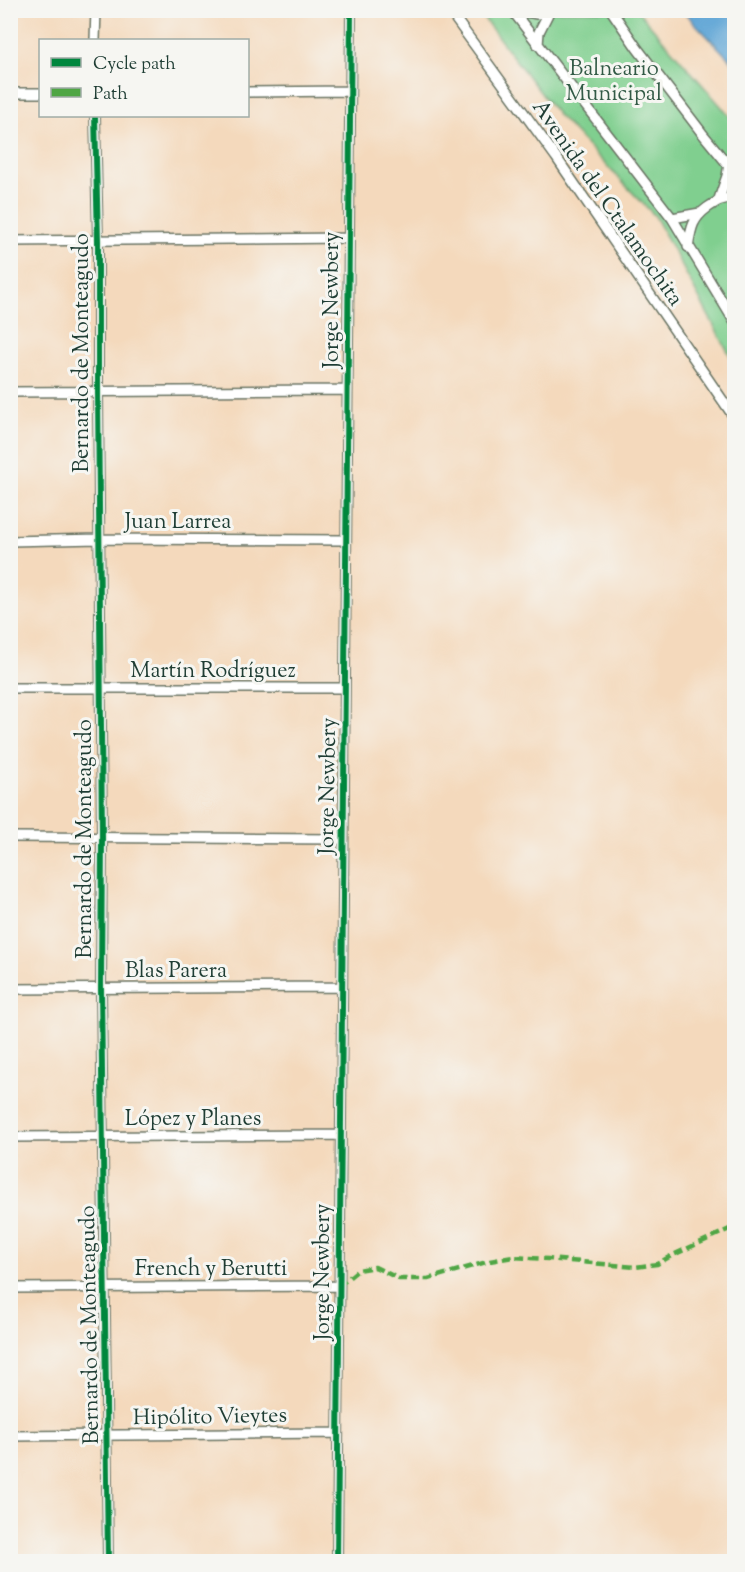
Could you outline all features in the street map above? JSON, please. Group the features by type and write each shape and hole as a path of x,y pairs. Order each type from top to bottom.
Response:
{"street":[{"path":"95,39 96,10"},
{"name":"Jorge Newbery","path":"337,1562 351,10"},
{"name":"Avenida del Ctalamochita","path":"449,10 556,157 735,417"},
{"path":"512,10 672,218 735,321"},
{"path":"516,10 537,14 551,11"},
{"path":"611,10 688,114 732,168 719,199"},
{"path":"538,45 539,32 551,11"},
{"path":"249,92 350,91"},
{"path":"10,93 39,93"},
{"name":"Bernardo de Monteagudo","path":"95,117 98,241 101,989 108,1562"},
{"path":"688,247 691,230 700,213 719,199 735,198"},
{"path":"672,218 700,213"},
{"path":"10,241 348,238"},
{"path":"10,392 347,390"},
{"name":"Juan Larrea","path":"10,541 346,540"},
{"name":"Martín Rodríguez","path":"10,688 344,688"},
{"path":"10,837 343,839"},
{"name":"Blas Parera","path":"10,989 342,987"},
{"name":"López y Planes","path":"10,1137 340,1136"},
{"name":"French y Berutti","path":"10,1288 339,1286"},
{"name":"Hipólito Vieytes","path":"10,1436 338,1433"}],"green space":[{"name":"Balneario Municipal","path":"478,11 638,11 734,121 734,363 655,216 557,114"}],"water":[{"path":"683,11 734,11 734,64"}],"marked path":[{"path":"339,1286 358,1270 375,1267 399,1279 428,1279 490,1261 513,1257 635,1267 657,1264 734,1227"}],"cycle path":[{"path":"337,1562 351,10"},
{"path":"95,117 98,241 101,989 108,1562"}]}
